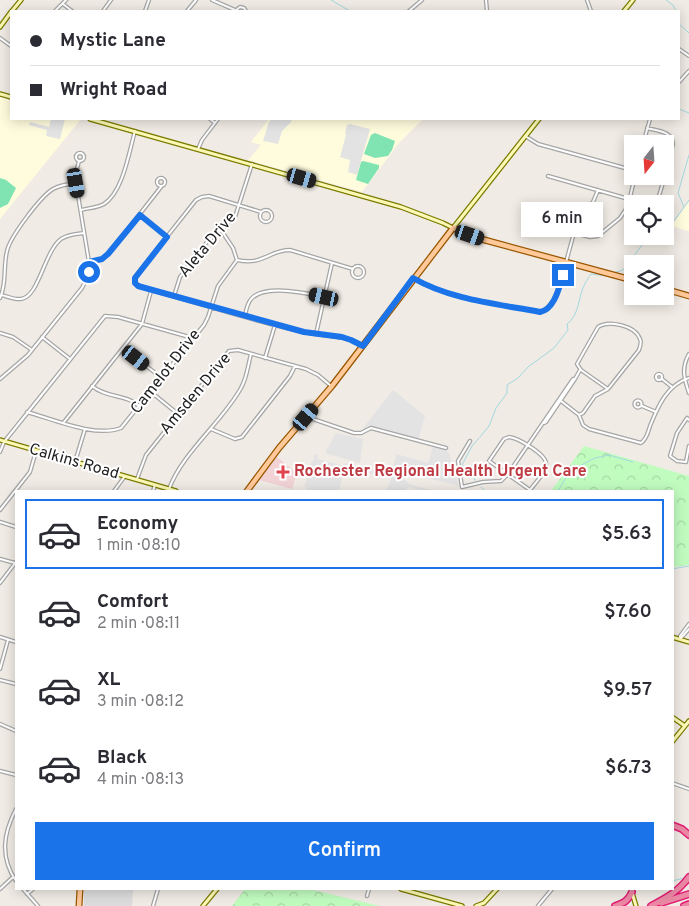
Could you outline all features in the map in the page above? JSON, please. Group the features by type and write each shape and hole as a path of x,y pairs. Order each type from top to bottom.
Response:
{"highway":[{"path":"674,824 681,825 689,830"},
{"path":"674,825 682,828 689,835"},
{"path":"653,906 670,896 689,877"},
{"path":"615,906 629,899 631,891"},
{"path":"653,906 689,894"},
{"path":"684,906 689,904"}],"main road":[{"path":"625,10 633,0"},
{"path":"0,27 10,14"},
{"path":"248,490 266,464 332,386 413,278 538,120"},
{"path":"106,121 135,131 402,207 482,239 624,278"},
{"path":"674,292 689,296"},
{"name":"Calkins Road","path":"2,441 172,490"},
{"path":"674,637 689,642"},
{"path":"674,718 685,726"},
{"path":"674,740 689,721"},
{"path":"79,906 80,890"},
{"path":"203,906 216,890"},
{"path":"405,890 462,906"},
{"path":"476,906 485,905 496,890"},
{"path":"631,891 635,904"}],"street":[{"path":"56,10 66,0"},
{"path":"188,10 196,0"},
{"path":"212,0 233,10"},
{"path":"410,10 422,0"},
{"path":"63,4 71,10"},
{"path":"680,81 689,71"},
{"path":"211,120 215,123"},
{"path":"198,149 202,140 217,120"},
{"path":"645,135 650,120"},
{"path":"647,128 669,135"},
{"path":"80,210 99,206 115,194 120,184 135,131"},
{"path":"525,136 538,144 624,168"},
{"path":"0,379 19,364 32,350 84,286 89,272 89,262 76,183 79,161"},
{"name":"Aleta Drive","path":"174,296 180,277 210,240 234,220 252,164"},
{"path":"548,176 624,198"},
{"path":"76,183 61,186 48,193 14,234 7,250 1,296 19,299 29,296 35,289 45,264 58,242 67,236 84,233"},
{"path":"89,262 102,259 108,254 161,187"},
{"path":"413,278 427,286 447,293 543,311 548,309 557,294 578,218 593,202 598,190"},
{"path":"261,212 260,218 262,221 268,222 272,216 267,210 261,212 209,196 196,200 134,280 138,286 151,290 275,325 316,334 342,337 363,346"},
{"path":"558,219 564,212 578,218"},
{"path":"574,233 590,237 600,235 624,212"},
{"path":"140,215 167,237"},
{"path":"221,230 234,248 237,260 247,262 258,261 280,251 290,250 353,268 356,266 361,267 364,270 362,276 355,277 352,272 353,268"},
{"name":"Camelot Drive","path":"27,412 85,429 119,429 125,425 206,321 218,286 237,260"},
{"path":"316,334 333,262"},
{"path":"64,422 142,324 151,290"},
{"path":"245,316 250,301 254,296 260,294 289,290 324,297"},
{"path":"0,452 2,441 104,316 111,315 193,338"},
{"path":"579,415 583,413 595,396 608,389 639,350 640,338 631,329 610,323 598,327 577,360 577,366 581,370 608,389"},
{"path":"265,358 275,325"},
{"path":"0,332 18,340 32,350"},
{"path":"42,337 70,358"},
{"path":"123,348 162,378"},
{"name":"Amsden Drive","path":"137,479 146,455 226,353 236,350 295,366 314,373 332,386"},
{"path":"169,489 176,475 241,388 251,354"},
{"path":"689,354 683,368 684,380 689,393"},
{"path":"211,429 235,439 242,437 290,376 295,366"},
{"path":"470,440 458,461 462,488 483,482 501,481 508,474 581,370"},
{"path":"544,423 561,401 575,378"},
{"path":"561,401 579,415 583,425 589,429 641,443 645,439 656,412 672,387 689,378"},
{"path":"662,379 672,387"},
{"path":"92,386 101,393 130,400 140,406"},
{"path":"151,392 178,414"},
{"path":"641,405 656,412"},
{"path":"306,417 354,433 371,428 446,448"},
{"path":"688,418 677,433 670,456 677,461 686,462 689,446"},
{"path":"75,462 85,429"},
{"path":"514,438 528,446 546,461 545,468 530,490 489,461 504,439 514,438"},
{"path":"16,490 30,472 37,451"},
{"path":"115,490 125,476"},
{"path":"153,490 155,484"},
{"path":"0,510 15,491"},
{"path":"0,522 15,527"},
{"path":"0,559 15,563"},
{"path":"0,583 15,564"},
{"path":"681,639 680,636 689,624"},
{"path":"681,639 689,629"},
{"path":"0,637 15,642"},
{"path":"0,669 8,640"},
{"path":"0,680 15,684"},
{"path":"0,724 15,731"},
{"path":"0,770 15,775"},
{"path":"674,784 689,789"},
{"path":"15,813 5,834 2,848 8,867 15,880"},
{"path":"0,889 13,877"},
{"path":"24,890 38,906"},
{"path":"28,894 32,890"},
{"path":"153,906 158,890"},
{"path":"367,896 369,890"},
{"path":"421,894 423,890"},
{"path":"538,906 551,890"}],"shaded area":[{"path":"0,97 10,100 10,120 80,120 0,219"},
{"path":"51,120 65,120 60,139 46,136 47,130 29,125 30,122 49,127"},
{"path":"268,120 422,120 398,144 362,192 248,160 261,145 251,142"},
{"path":"271,120 292,120 282,131 278,144 263,141"},
{"path":"347,125 370,129 357,175 348,172 350,160 340,157"},
{"path":"689,202 689,231 674,227 674,222"},
{"path":"393,390 425,416 418,440 371,428 368,431 363,428"},
{"path":"336,433 363,439 360,463 325,453"},
{"path":"433,446 444,449 449,453 459,486 393,469 396,454 428,463"},
{"path":"315,454 318,455 317,460 341,465 341,467 348,463 404,479 409,484 430,490 408,487 406,490 386,490 391,479 349,467 344,471 339,490 310,490 304,487"},
{"path":"277,457 297,473 292,489 259,480"},
{"path":"84,890 133,890 132,906 84,906"}],"green space":[{"path":"375,133 395,141 388,156 375,158 364,154 371,135"},
{"path":"361,162 379,165 379,168 368,184 356,180"},
{"path":"0,178 16,188 8,204 0,208"},
{"path":"584,446 689,476 689,565 674,567 674,490 552,490"},
{"path":"244,890 313,890 380,906 232,906"}],"waterway":[{"path":"331,0 348,10"},
{"path":"666,0 673,5 676,10"},
{"path":"680,25 689,33"},
{"path":"680,109 689,113"},
{"path":"674,221 684,207 678,193 689,155"},
{"path":"685,206 689,200"},
{"path":"613,273 623,270 642,245"},
{"path":"480,437 489,426 496,408 507,393 507,385 554,348 568,330 567,324 576,312 583,288 591,274 608,276"},
{"path":"475,480 472,473 462,465 472,446 479,438"},
{"path":"559,490 570,471 595,458 609,455 633,462"},
{"path":"481,487 484,490"},
{"path":"674,569 689,566"},
{"path":"674,880 684,878"}],"place":[{"name":"Rochester Regional Health Urgent Care","path":"283,472"}],"route":[{"path":"89,272 89,262 102,259 108,254 140,215 167,237 135,278 134,281 138,286 304,332 342,337 363,346 413,278 438,291 540,312 548,309 559,288 563,275"}]}
